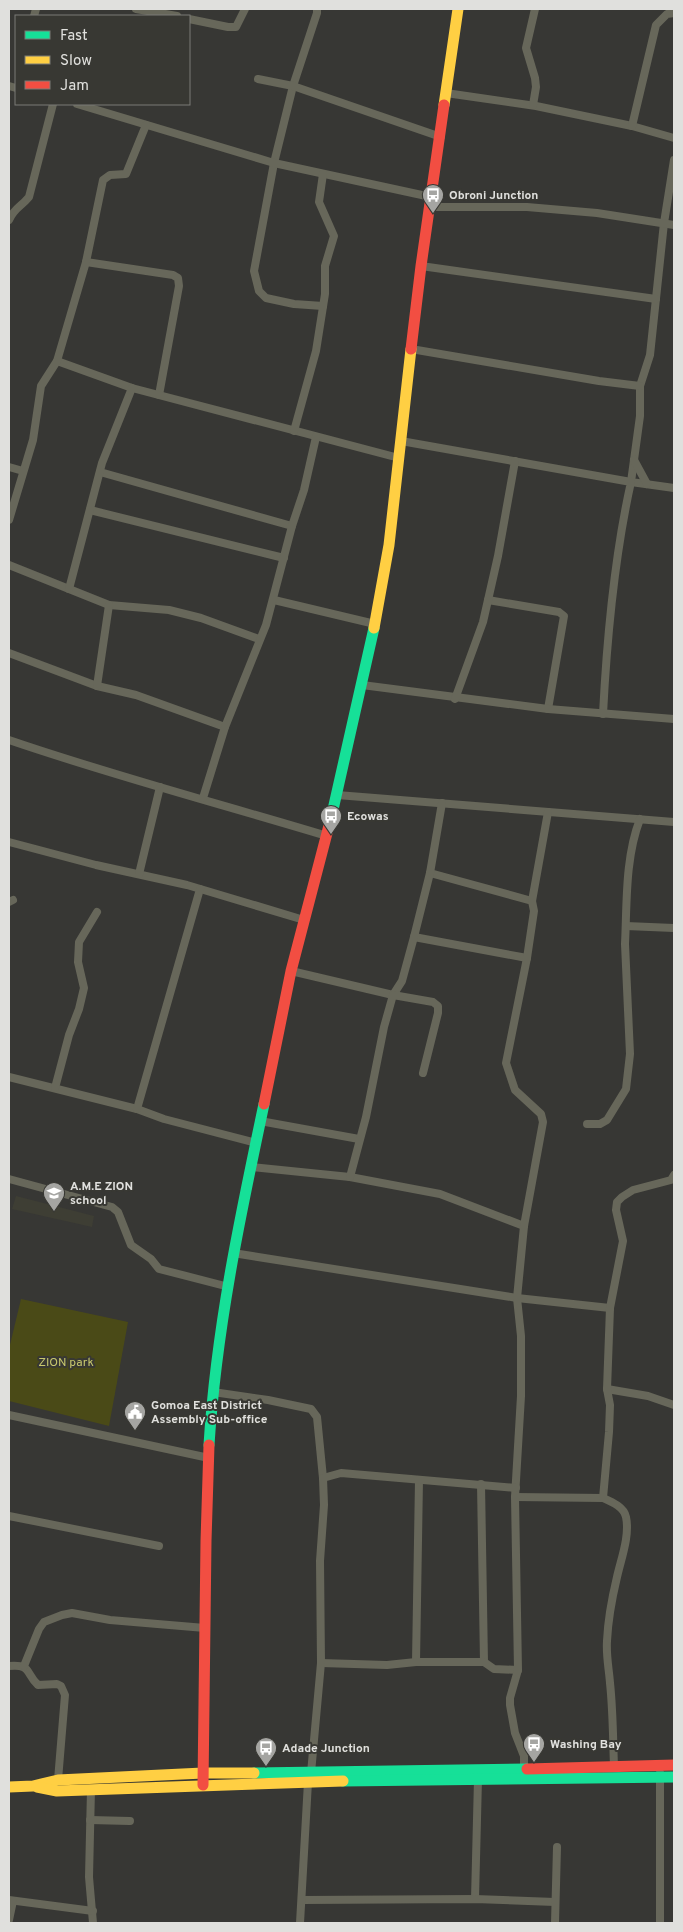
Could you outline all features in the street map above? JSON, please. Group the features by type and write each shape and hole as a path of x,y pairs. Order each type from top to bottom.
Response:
{"street":[{"path":"136,9 171,15"},
{"path":"190,19 228,28 236,27 245,9"},
{"path":"317,9 293,86 274,163 254,265 259,291 266,298 323,306"},
{"path":"203,1785 205,1550 213,1392 222,1320 229,1287 233,1253 292,971 337,795 375,624 389,545 421,266 458,9"},
{"path":"533,105 536,78 526,48 535,9"},
{"path":"632,126 656,25 667,14 674,13"},
{"path":"258,79 293,86 440,137"},
{"path":"446,94 533,105 632,126 674,138"},
{"path":"9,220 11,208 24,204 29,197 53,105"},
{"path":"80,105 274,163 430,202 597,213 674,225"},
{"path":"9,520 33,440 41,386 57,361 86,262 103,180 107,176 121,175 128,172 146,125"},
{"path":"603,714 609,622 620,537 631,482 640,416 640,386 650,355 664,223 674,160"},
{"path":"294,431 316,351 325,294 325,266 334,236 319,202 323,174"},
{"path":"86,262 173,275 178,278 179,286 159,395"},
{"path":"421,266 656,300"},
{"path":"411,349 598,381 640,386"},
{"path":"57,361 132,388 399,458"},
{"path":"69,589 100,472 132,388"},
{"path":"203,798 225,727 266,625 274,600 292,526 304,490 316,437"},
{"path":"401,441 674,488"},
{"path":"634,460 647,484"},
{"path":"455,698 479,637 515,461"},
{"path":"9,467 24,471"},
{"path":"100,472 292,526"},
{"path":"90,510 284,558"},
{"path":"9,565 109,605 169,610 202,618 259,639"},
{"path":"274,600 375,624"},
{"path":"488,600 559,612 564,616 548,709"},
{"path":"97,686 109,605"},
{"path":"9,653 97,686 136,695 225,727"},
{"path":"362,686 548,709 674,719"},
{"path":"9,740 70,761 203,798 327,836"},
{"path":"139,874 160,787"},
{"path":"337,795 674,822"},
{"path":"350,1177 366,1117 384,1026 393,995 402,981 430,873 442,803"},
{"path":"524,1769 524,1756 515,1733 510,1705 510,1698 518,1670 515,1497 521,1396 521,1336 518,1298 524,1226 543,1117 515,1090 506,1063 527,958 534,911 532,901 548,812"},
{"path":"587,1124 600,1124 607,1120 626,1089 630,1054 626,926 632,847 640,819"},
{"path":"9,842 200,889 304,920"},
{"path":"430,873 532,901"},
{"path":"137,1109 200,889"},
{"path":"55,1088 84,988 78,962 78,942 97,912"},
{"path":"626,926 674,928"},
{"path":"414,937 527,958"},
{"path":"292,971 393,995 432,1002 438,1006 438,1013 423,1073"},
{"path":"9,1077 137,1109 164,1119 256,1143"},
{"path":"260,1121 359,1139"},
{"path":"251,1167 350,1177 440,1194 524,1226"},
{"path":"603,1498 610,1405 607,1389 610,1308 623,1241 616,1210 617,1202 633,1190 671,1180 674,1175"},
{"path":"9,1179 112,1207 118,1212 131,1245 151,1259 159,1269 229,1287"},
{"path":"233,1253 518,1298 610,1308"},
{"path":"607,1389 648,1396 674,1405"},
{"path":"213,1392 268,1400 311,1409 316,1418 324,1505 320,1560 321,1663 309,1777 300,1923"},
{"path":"9,1415 209,1458"},
{"path":"323,1478 341,1473 516,1488"},
{"path":"416,1662 419,1480"},
{"path":"481,1484 484,1662"},
{"path":"515,1497 603,1498 621,1508 626,1514 627,1524 624,1550 609,1618 607,1643 607,1664 613,1715 614,1767"},
{"path":"9,1516 159,1546"},
{"path":"24,1666 39,1628 44,1622 62,1615 72,1613 110,1620 205,1628"},
{"path":"321,1663 387,1666 416,1662 484,1662 494,1669 518,1670"},
{"path":"9,1666 24,1666 38,1685 57,1684 63,1689 65,1695 58,1780"},
{"path":"9,1787 33,1786 58,1780 203,1773 309,1777 478,1779 660,1771 674,1765"},
{"path":"33,1786 57,1791 203,1785 386,1770 614,1767 660,1771 674,1777"},
{"path":"660,1771 660,1923"},
{"path":"475,1900 478,1779"},
{"path":"91,1790 88,1877 93,1923"},
{"path":"90,1820 130,1821"},
{"path":"555,1923 557,1847"},
{"path":"9,1920 11,1900 93,1911"},
{"path":"302,1900 555,1902"}],"shaded area":[{"name":"A.M.E ZION school","path":"16,1196 94,1216 92,1227 12,1209"}],"green space":[{"name":"ZION park","path":"21,1299 128,1322 109,1426 9,1401 9,1349"}],"traffic: fast":[{"path":"332,814 374,628"},
{"path":"209,1445 212,1402 223,1316 264,1104"},
{"path":"254,1773 527,1769"},
{"path":"343,1781 674,1777"}],"traffic: slow":[{"path":"444,105 458,9"},
{"path":"374,628 389,545 411,349"},
{"path":"9,1787 33,1786 58,1780 203,1773 254,1773"},
{"path":"37,1787 57,1791 343,1781"}],"traffic: jam":[{"path":"411,349 444,105"},
{"path":"264,1104 291,971 332,814"},
{"path":"203,1785 209,1445"},
{"path":"527,1769 674,1765"}],"place":[{"name":"Obroni Junction","path":"433,214"},
{"name":"Ecowas","path":"331,835"},
{"name":"A.M.E ZION school","path":"54,1212"},
{"name":"Gomoa East District Assembly Sub-office","path":"135,1431"},
{"name":"Washing Bay","path":"534,1763"},
{"name":"Adade Junction","path":"266,1767"}]}
